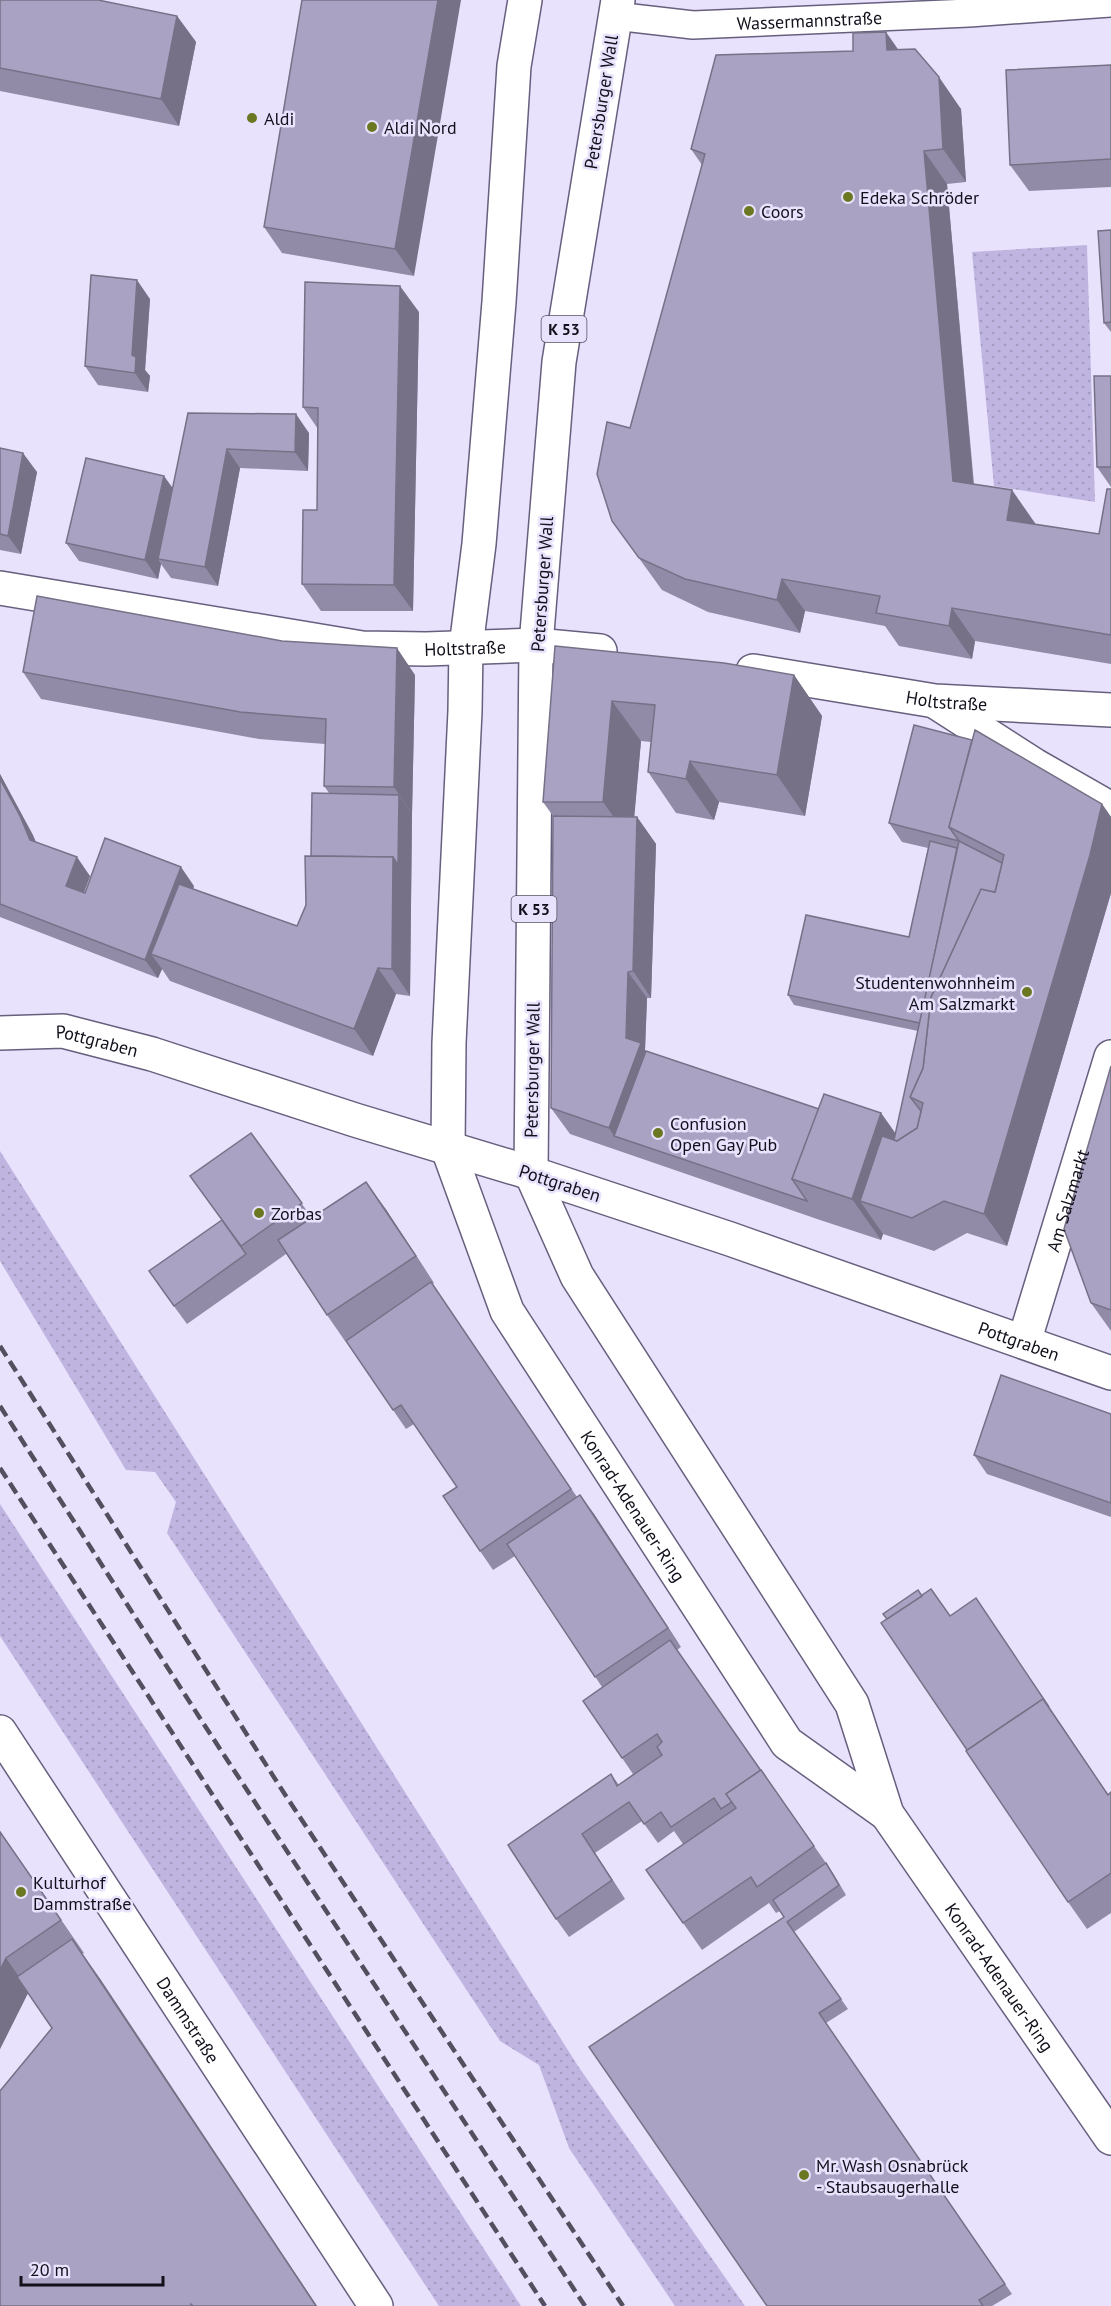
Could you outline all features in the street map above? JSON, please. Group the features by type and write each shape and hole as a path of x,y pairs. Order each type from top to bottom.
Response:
{"main road":[{"path":"448,1149 449,1043 465,723 466,647 479,544 499,302 514,66 525,0"},
{"name":"Petersburger Wall","path":"531,1173 536,645 559,362 616,8"},
{"name":"Holtstraße","path":"0,588 362,648 536,645 626,654"},
{"name":"Holtstraße","path":"725,666 935,701 1111,710"},
{"path":"935,701 1034,765 1111,809"},
{"name":"Pottgraben","path":"0,1033 63,1031 152,1054 448,1149 531,1173 730,1239 1111,1373"},
{"name":"Am Salzmarkt","path":"1024,1342 1111,1058"},
{"name":"Konrad-Adenauer-Ring","path":"448,1149 507,1311 787,1743 887,1814"},
{"name":"Konrad-Adenauer-Ring","path":"531,1173 576,1276 852,1704 887,1814 1111,2138"},
{"name":"Dammstraße","path":"0,1732 376,2306"}],"street":[{"name":"Wassermannstraße","path":"616,8 693,25 969,13 1111,3"}],"shaded area":[{"path":"1087,245 1095,502 994,486 972,252"},
{"path":"0,1151 578,2066 745,2306 675,2306 569,2148 539,2065 500,2041 167,1533 176,1502 155,1472 126,1470 0,1261"},
{"path":"0,1504 521,2306 439,2306 0,1636"}],"building":[{"path":"0,0 98,0 177,16 161,99 0,68"},
{"name":"Aldi Nord","path":"302,0 438,0 395,249 264,227"},
{"path":"886,32 887,50 915,49 939,77 943,149 924,151 953,481 1012,490 1007,520 1099,534 1107,489 1111,489 1111,635 952,608 949,626 876,613 880,596 782,579 777,600 685,579 639,558 612,521 597,474 607,422 630,428 705,154 691,149 716,55 853,51 853,33"},
{"path":"1111,65 1111,159 1010,165 1006,70"},
{"path":"1111,230 1111,322 1104,323 1098,231"},
{"path":"91,275 137,280 132,355 136,357 135,373 85,366"},
{"path":"305,282 400,286 394,585 302,584 303,510 317,510 318,408 303,407"},
{"path":"1094,376 1111,376 1111,467 1097,467"},
{"path":"188,413 296,414 295,452 227,449 205,567 158,559"},
{"path":"0,448 23,453 8,536 0,534"},
{"path":"86,458 164,476 145,560 66,543"},
{"path":"37,596 282,641 397,648 394,787 324,786 326,719 240,712 23,672"},
{"path":"555,646 724,663 794,675 777,775 690,761 686,779 648,772 655,705 612,701 603,802 543,802"},
{"path":"914,725 972,740 949,827 959,841 889,823"},
{"name":"Studentenwohnheim Am Salzmarkt","path":"975,730 1102,804 1090,855 984,1214 944,1201 912,1218 860,1201 882,1136 897,1141 917,1128 923,1103 910,1097 923,1068 931,997 981,889 995,892 1004,855 949,827"},
{"path":"0,779 30,840 77,857 66,886 85,893 105,838 181,867 145,960 0,904"},
{"path":"312,793 399,795 398,865 393,857 311,856"},
{"path":"553,816 637,817 633,971 628,972 626,1038 641,1043 609,1128 551,1108"},
{"path":"930,841 957,848 920,1023 788,995 806,915 909,937"},
{"path":"959,841 1002,863 995,892 981,889 931,997 923,1068 910,1097 921,1111 917,1128 897,1141 894,1140"},
{"path":"305,856 393,857 392,969 378,968 354,1029 151,954 179,884 297,926 306,905"},
{"path":"646,1051 819,1109 792,1179 807,1201 614,1136"},
{"path":"1111,1066 1111,1310 1091,1303 1064,1229"},
{"path":"824,1094 881,1113 852,1199 792,1179"},
{"path":"251,1133 302,1203 241,1246 190,1176"},
{"path":"366,1182 416,1256 327,1315 278,1240"},
{"path":"222,1220 246,1254 174,1306 149,1271"},
{"path":"431,1282 571,1489 480,1551 443,1496 457,1487 401,1405 393,1410 346,1341"},
{"path":"1001,1375 1111,1414 1111,1503 974,1455"},
{"path":"580,1495 668,1628 595,1677 507,1544"},
{"path":"931,1589 950,1616 976,1598 1049,1707 1043,1699 967,1750 881,1623"},
{"path":"918,1590 922,1596 887,1619 883,1614"},
{"path":"670,1640 761,1770 726,1794 732,1802 721,1809 714,1798 671,1827 661,1812 644,1824 629,1802 582,1834 612,1880 556,1919 508,1845 611,1774 617,1786 662,1755 657,1747 662,1742 657,1734 622,1758 583,1701"},
{"path":"1043,1699 1108,1795 1111,1792 1111,1873 1068,1902 966,1751"},
{"path":"761,1770 814,1846 757,1887 751,1877 683,1923 646,1870 736,1808 726,1794"},
{"path":"0,1832 61,1920 6,1958 0,1970"},
{"name":"Mr. Wash Osnabrück - Staubsaugerhalle","path":"826,1863 839,1885 787,1922 841,1999 819,2013 1005,2284 979,2300 983,2306 767,2306 589,2047 784,1917 773,1900"},
{"path":"72,1939 316,2306 193,2306 191,2304 190,2306 0,2306 0,2091 52,2028 17,1977"}],"railway":[{"path":"0,1346 284,1793 623,2306"},
{"path":"0,1406 205,1726 585,2306"},
{"path":"0,1468 545,2306"}],"place":[{"name":"Aldi","path":"252,118"},
{"name":"Aldi Nord","path":"372,127"},
{"name":"Edeka Schröder","path":"848,197"},
{"name":"Coors","path":"749,211"},
{"name":"Studentenwohnheim Am Salzmarkt","path":"1027,992"},
{"name":"Confusion Open Gay Pub","path":"658,1133"},
{"name":"Zorbas","path":"259,1213"},
{"name":"Kulturhof Dammstraße","path":"21,1892"},
{"name":"Mr. Wash Osnabrück - Staubsaugerhalle","path":"804,2175"}]}
